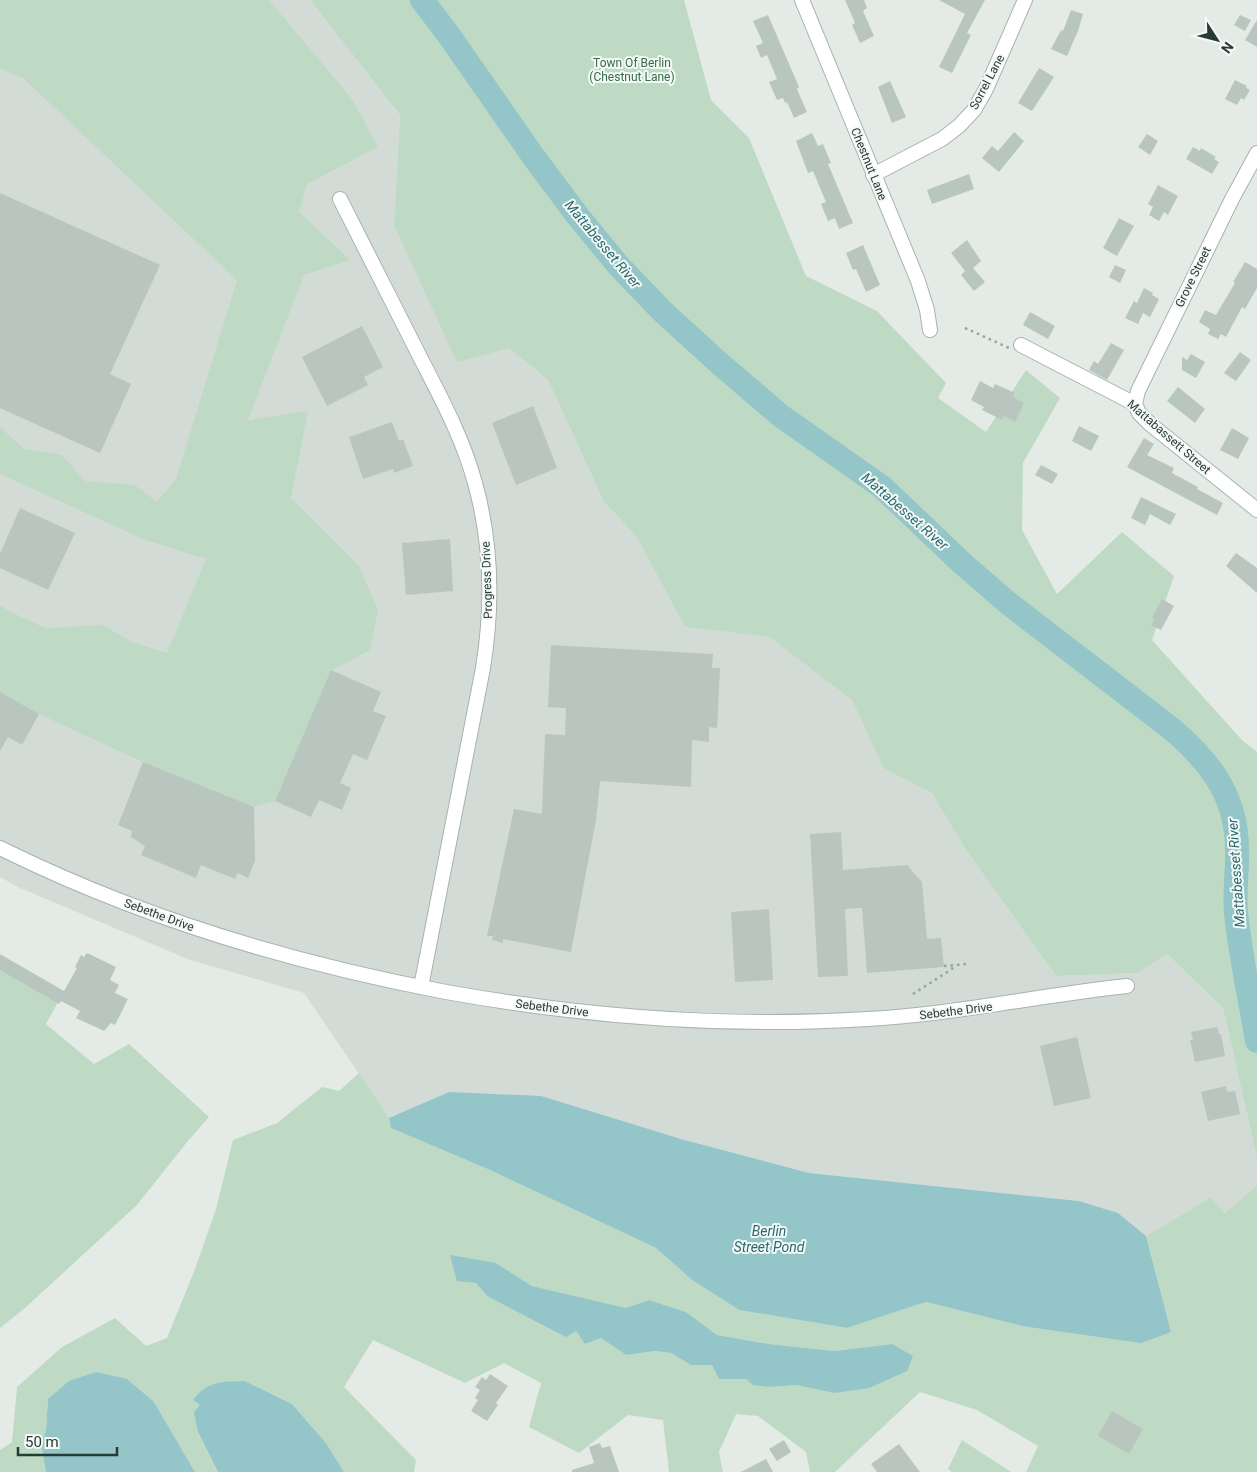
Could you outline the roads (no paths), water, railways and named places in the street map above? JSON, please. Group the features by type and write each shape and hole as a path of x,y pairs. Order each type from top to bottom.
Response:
{"street":[{"name":"Chestnut Lane","path":"802,0 918,281 928,310 930,330"},
{"name":"Sorrel Lane","path":"873,175 942,139 959,126 974,110 994,72 1025,0"},
{"name":"Grove Street","path":"1135,404 1138,391 1232,199 1257,153"},
{"name":"Progress Drive","path":"340,199 449,413 475,482 484,520 488,558 489,632 421,987"},
{"name":"Mattabassett Street","path":"1016,347 1135,404 1139,413 1150,424 1257,510"},
{"name":"Sebethe Drive","path":"0,848 59,876 172,921 288,957 421,987 569,1011 689,1021 817,1022 923,1015 1127,986"}],"water":[{"name":"Berlin Street Pond","path":"449,1092 541,1096 681,1139 809,1173 1079,1201 1118,1213 1146,1236 1171,1332 1141,1343 1022,1326 926,1302 847,1328 739,1310 692,1280 656,1248 490,1170 391,1128 389,1118"},
{"path":"450,1255 496,1263 532,1286 626,1308 649,1300 686,1312 717,1335 769,1344 834,1351 892,1344 913,1356 907,1371 869,1388 834,1393 796,1385 771,1387 753,1385 746,1379 719,1379 712,1365 691,1365 671,1353 655,1351 626,1355 601,1338 585,1344 576,1331 566,1337 487,1296 476,1283 457,1281"},
{"path":"96,1372 127,1379 154,1402 195,1472 46,1472 41,1444 46,1431 48,1399 69,1381"},
{"path":"245,1381 292,1404 326,1443 344,1472 218,1472 198,1432 194,1412 200,1405 193,1400 210,1385 223,1382"}],"waterway":[{"name":"Mattabesset River","path":"422,0 577,215 618,265 662,311 781,416 882,487 963,564 1008,603 1173,730 1187,742 1210,768 1226,796 1236,829 1236,912 1257,1041"}],"park label":[{"name":"Town Of Berlin (Chestnut Lane)","path":"632,70"}]}
